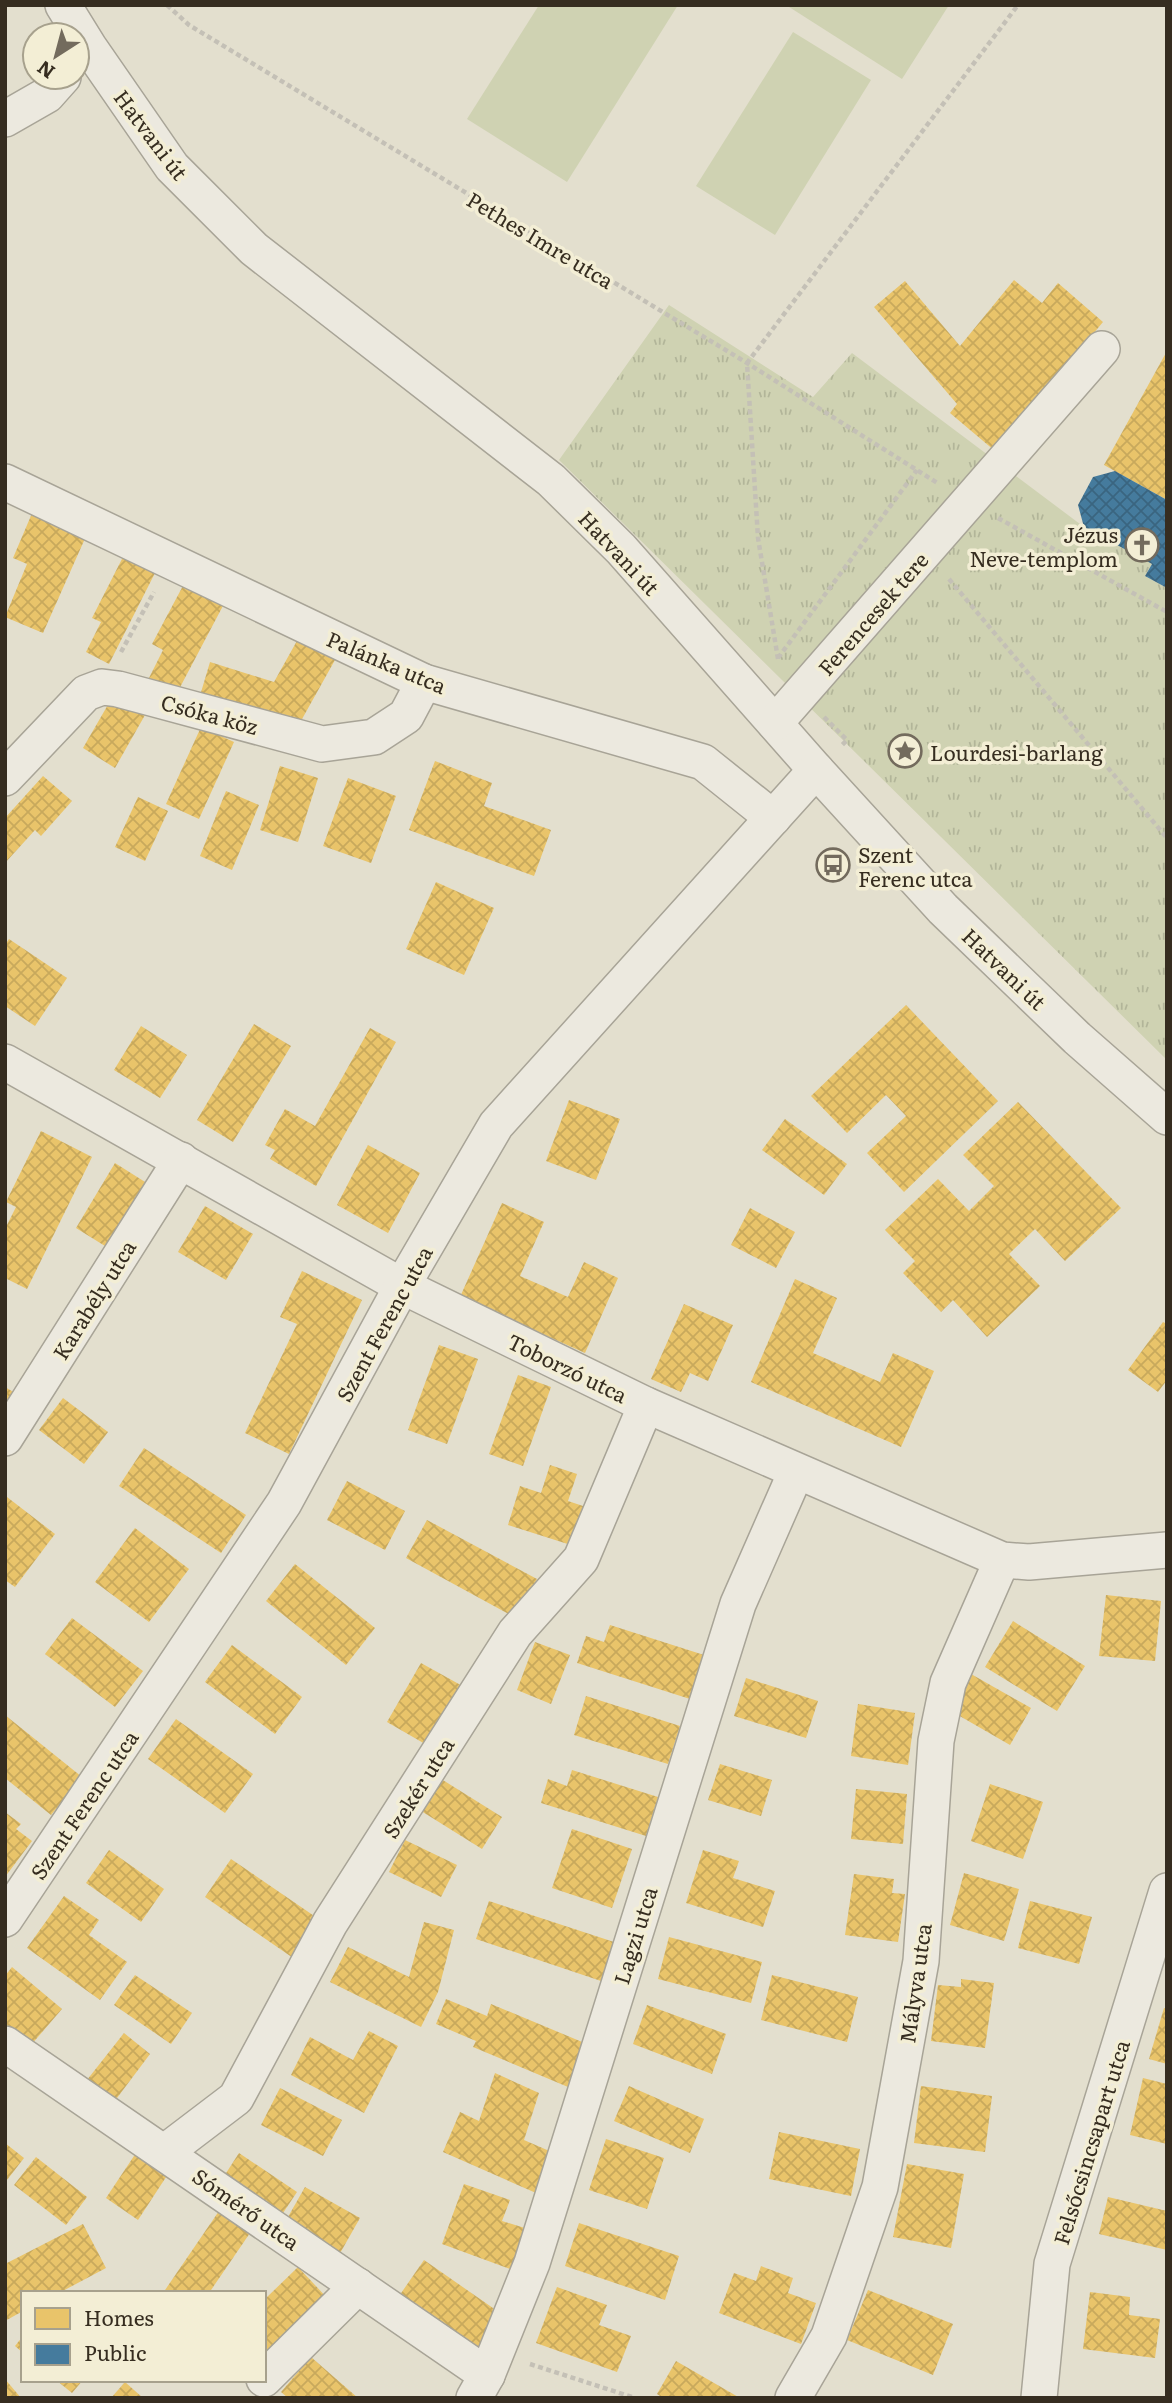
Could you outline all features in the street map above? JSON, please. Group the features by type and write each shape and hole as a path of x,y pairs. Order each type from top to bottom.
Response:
{"street":[{"name":"Hatvani út","path":"91,64 172,167 245,240 551,480 621,550 943,909 1077,1038 1167,1117"},
{"path":"5,119 51,91"},
{"name":"Ferencesek tere","path":"775,723 1102,349"},
{"name":"Palánka utca","path":"5,482 424,681 704,762 774,818"},
{"name":"Csóka köz","path":"102,687 322,744 374,737 406,716 424,681"},
{"path":"5,778 86,693 102,687"},
{"name":"Szent Ferenc utca","path":"5,1920 284,1503 402,1286 496,1125 816,770"},
{"name":"Toborzó utca","path":"5,1062 402,1286 646,1405 1002,1560 1029,1562 1167,1550"},
{"name":"Karabély utca","path":"5,1438 181,1160"},
{"name":"Szekér utca","path":"165,2152 236,2098 330,1923 514,1633 581,1559 646,1405"},
{"name":"Lagzi utca","path":"486,2375 532,2263 738,1604 796,1472"},
{"name":"Mályva utca","path":"793,2398 829,2336 880,2188 920,1961 936,1741 948,1683 1002,1560"},
{"name":"Felsőcsincsapart utca","path":"1038,2398 1052,2264 1167,1891"},
{"name":"Sómérő utca","path":"5,2044 486,2375"},
{"path":"266,2378 358,2286"},
{"path":"246,2398 262,2382"}],"path":[{"name":"Pethes Imre utca","path":"167,5 201,32 747,363 917,470"},
{"path":"778,659 758,538 747,363 1018,5"},
{"path":"968,502 1167,612"},
{"path":"925,551 1167,838"},
{"path":"102,687 170,562"},
{"path":"486,2375 635,2398"}],"green space":[{"path":"539,5 678,5 567,182 467,119"},
{"path":"786,5 949,5 902,79"},
{"path":"793,32 871,80 775,235 696,186"},
{"path":"669,305 813,397 852,353 1084,527 1152,564 1145,576 1167,588 1167,1060 559,460"}],"building: Homes":[{"path":"1014,280 1042,303 1058,283 1103,322 995,451 950,413 957,404 874,307 905,281 960,346"},
{"path":"1167,351 1167,500 1104,465"},
{"path":"33,511 87,534 43,633 5,617 27,564 13,558"},
{"path":"124,555 156,571 109,664 86,652 101,622 92,618"},
{"path":"185,582 225,602 177,693 149,678 163,650 152,644"},
{"path":"298,639 335,660 297,728 199,699 210,662 274,682"},
{"path":"113,696 145,715 115,768 83,748"},
{"path":"201,727 234,742 199,819 166,804"},
{"path":"435,761 492,783 484,806 551,830 534,876 409,830"},
{"path":"280,766 318,778 298,842 260,830"},
{"path":"43,776 72,801 41,836 35,830 5,863 5,818"},
{"path":"348,778 396,796 371,863 323,846"},
{"path":"226,791 259,805 232,870 200,856"},
{"path":"138,797 168,811 145,861 115,847"},
{"path":"436,882 494,908 464,975 406,949"},
{"path":"9,939 67,978 35,1026 5,1006 5,945"},
{"path":"906,1005 998,1101 904,1192 867,1153 906,1116 886,1095 847,1133 811,1096"},
{"path":"254,1024 291,1046 233,1142 197,1120"},
{"path":"141,1026 187,1055 160,1098 114,1070"},
{"path":"370,1028 396,1042 316,1186 270,1159 275,1150 265,1145 285,1109 315,1126"},
{"path":"569,1100 620,1119 596,1180 546,1161"},
{"path":"1018,1102 1121,1208 1065,1261 1035,1229 1009,1254 1040,1286 987,1337 953,1300 941,1312 903,1273 915,1261 885,1230 938,1179 969,1211 994,1186 963,1155"},
{"path":"785,1119 847,1164 824,1195 762,1150"},
{"path":"41,1131 92,1157 27,1289 5,1278 5,1229 16,1207 6,1202"},
{"path":"368,1145 420,1173 388,1233 337,1205"},
{"path":"115,1163 153,1187 113,1251 76,1228"},
{"path":"502,1203 544,1222 520,1276 568,1297 584,1262 618,1278 585,1353 460,1297"},
{"path":"205,1206 253,1234 226,1280 178,1252"},
{"path":"750,1208 795,1232 776,1268 731,1245"},
{"path":"302,1271 362,1300 289,1454 245,1433 297,1324 280,1317"},
{"path":"795,1279 837,1298 813,1353 880,1382 893,1353 934,1371 901,1447 751,1382"},
{"path":"684,1304 733,1325 708,1381 690,1373 681,1392 651,1379"},
{"path":"1163,1322 1167,1324 1167,1380 1158,1392 1128,1370"},
{"path":"439,1345 478,1359 447,1444 408,1430"},
{"path":"518,1375 551,1387 523,1466 489,1454"},
{"path":"5,1387 20,1396 5,1421"},
{"path":"63,1398 108,1432 84,1464 39,1430"},
{"path":"144,1448 246,1515 221,1553 119,1486"},
{"path":"550,1465 577,1474 568,1501 586,1507 574,1546 508,1525 520,1486 541,1493"},
{"path":"347,1481 405,1511 385,1550 327,1520"},
{"path":"7,1497 55,1534 15,1587 5,1580"},
{"path":"427,1520 537,1579 516,1618 406,1558"},
{"path":"135,1528 189,1569 149,1622 95,1582"},
{"path":"295,1564 375,1628 346,1665 266,1601"},
{"path":"1106,1595 1161,1601 1155,1661 1099,1656"},
{"path":"72,1618 143,1671 115,1707 45,1654"},
{"path":"1013,1621 1085,1666 1057,1711 985,1667"},
{"path":"610,1625 704,1655 690,1699 577,1663 586,1636 604,1642"},
{"path":"535,1642 570,1655 551,1704 517,1690"},
{"path":"232,1645 302,1697 275,1734 205,1682"},
{"path":"421,1663 466,1688 432,1748 387,1722"},
{"path":"971,1674 1031,1708 1010,1745 951,1711"},
{"path":"746,1678 818,1701 806,1738 734,1716"},
{"path":"586,1696 680,1726 668,1764 574,1735"},
{"path":"858,1704 915,1713 908,1765 851,1756"},
{"path":"5,1715 82,1777 51,1815 5,1778"},
{"path":"176,1719 253,1774 225,1813 148,1759"},
{"path":"720,1764 772,1780 761,1816 708,1800"},
{"path":"572,1770 658,1797 646,1836 541,1803 548,1779 567,1786"},
{"path":"438,1777 502,1817 482,1849 418,1809"},
{"path":"990,1784 1043,1802 1023,1859 971,1841"},
{"path":"856,1789 907,1794 903,1844 851,1839"},
{"path":"5,1812 21,1824 16,1829 32,1841 5,1877"},
{"path":"572,1829 632,1849 612,1908 552,1888"},
{"path":"405,1840 457,1865 441,1897 389,1872"},
{"path":"109,1850 164,1889 141,1922 86,1883"},
{"path":"703,1850 739,1861 733,1878 775,1891 763,1927 686,1903"},
{"path":"231,1859 323,1922 296,1960 205,1897"},
{"path":"964,1873 1019,1889 1004,1941 950,1925"},
{"path":"854,1874 894,1879 892,1893 905,1894 898,1942 845,1935"},
{"path":"64,1896 99,1920 89,1935 127,1962 100,2000 27,1948"},
{"path":"489,1901 614,1942 601,1981 476,1939"},
{"path":"1030,1901 1092,1917 1079,1964 1018,1948"},
{"path":"424,1922 454,1930 438,1992 421,2027 330,1982 348,1947 409,1977"},
{"path":"669,1937 762,1962 751,2003 658,1979"},
{"path":"12,1967 62,2009 25,2052 5,2035 5,1976"},
{"path":"135,1975 192,2013 171,2044 114,2005"},
{"path":"772,1975 858,1997 847,2042 761,2020"},
{"path":"961,1979 994,1983 985,2048 931,2041 938,1985 961,1987"},
{"path":"446,1999 487,2016 491,2004 587,2044 568,2087 473,2047 476,2041 436,2024"},
{"path":"647,2005 726,2034 712,2074 633,2044"},
{"path":"1164,2008 1167,2009 1167,2064 1149,2059"},
{"path":"369,2031 398,2046 364,2113 291,2075 310,2037 353,2060"},
{"path":"124,2033 150,2054 111,2106 83,2085"},
{"path":"495,2073 539,2093 524,2140 554,2153 536,2193 443,2152 460,2112 479,2121"},
{"path":"1143,2078 1167,2084 1167,2144 1130,2135"},
{"path":"629,2086 704,2119 690,2153 614,2121"},
{"path":"921,2086 992,2096 985,2152 914,2143"},
{"path":"280,2088 342,2120 323,2156 261,2125"},
{"path":"779,2132 860,2149 851,2196 769,2179"},
{"path":"606,2139 664,2158 647,2209 589,2190"},
{"path":"5,2143 24,2158 7,2180 5,2178"},
{"path":"138,2150 170,2171 138,2220 106,2198"},
{"path":"239,2153 297,2192 277,2222 219,2184"},
{"path":"36,2157 87,2197 66,2225 14,2185"},
{"path":"907,2164 964,2174 951,2248 893,2237"},
{"path":"464,2184 510,2200 502,2221 528,2229 513,2270 442,2244"},
{"path":"305,2187 360,2218 339,2255 284,2224"},
{"path":"1108,2197 1167,2211 1167,2250 1099,2234"},
{"path":"219,2211 250,2233 210,2291 164,2291"},
{"path":"579,2223 679,2256 665,2300 565,2266"},
{"path":"83,2224 106,2268 63,2291 21,2291 21,2312 5,2321 5,2264"},
{"path":"424,2260 503,2315 476,2354 397,2299"},
{"path":"761,2266 793,2278 788,2293 816,2303 801,2344 719,2313 734,2273 756,2281"},
{"path":"298,2267 330,2301 266,2363 266,2298"},
{"path":"557,2287 607,2305 599,2325 631,2336 617,2372 536,2343"},
{"path":"868,2290 953,2324 933,2375 847,2340"},
{"path":"1090,2292 1130,2297 1129,2315 1160,2319 1155,2358 1083,2349"},
{"path":"21,2338 21,2351 15,2346"},
{"path":"311,2357 358,2398 288,2398 281,2392"},
{"path":"676,2361 740,2398 663,2398 657,2394"},
{"path":"5,2379 21,2398 5,2398"},
{"path":"58,2382 81,2382 72,2393"},
{"path":"125,2382 143,2398 111,2398"}],"building: Public":[{"name":"Jézus Neve-templom","path":"1115,471 1167,500 1167,588 1145,576 1152,564 1084,527 1078,505 1093,477"}],"place":[{"name":"Jézus Neve-templom","path":"1142,545"},
{"name":"Lourdesi-barlang","path":"905,751"},
{"name":"Szent Ferenc utca","path":"833,865"}]}
